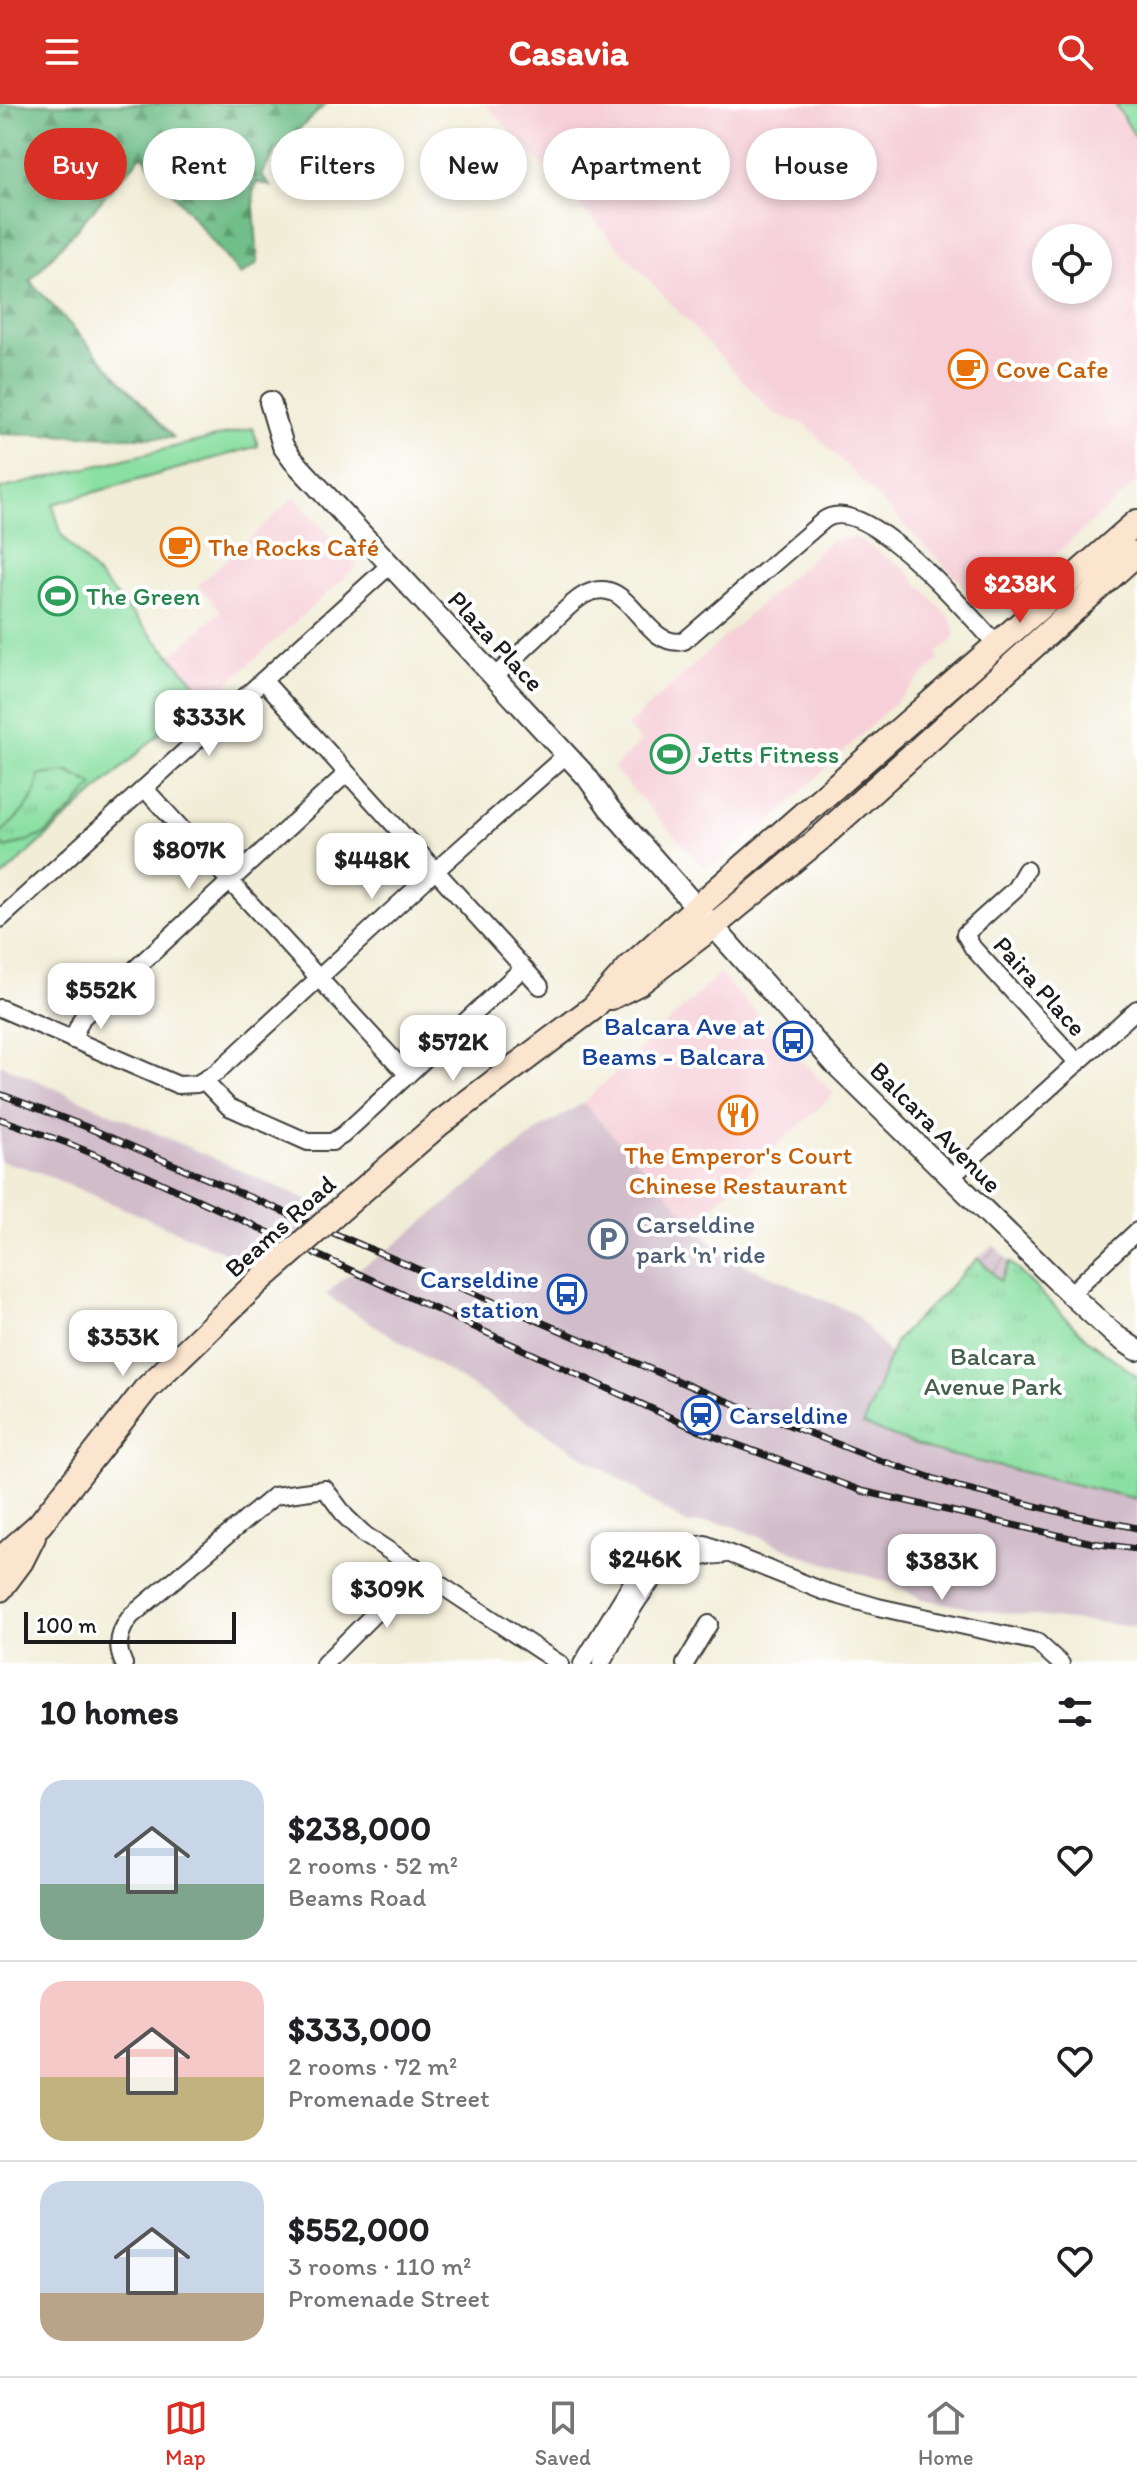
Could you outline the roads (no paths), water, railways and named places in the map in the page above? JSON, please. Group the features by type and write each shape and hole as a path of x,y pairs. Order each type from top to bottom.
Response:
{"main road":[{"name":"Beams Road","path":"704,918 996,644 1137,522"},
{"name":"Beams Road","path":"0,1560 40,1524 146,1389 259,1281 440,1123 593,1008 629,968 818,840 1137,553"},
{"name":"Beams Road","path":"0,1589 21,1561 40,1524"}],"street":[{"name":"Plaza Place","path":"270,402 283,446 293,460 566,755 704,918"},
{"path":"494,677 577,599 596,590 620,596 664,639 684,641 824,520 838,514 854,518 920,562 996,644"},
{"path":"0,919 390,565"},
{"path":"263,680 540,986"},
{"path":"0,1008 178,1085 191,1086 204,1081 566,755"},
{"path":"72,1040 82,1018 347,773"},
{"path":"144,788 408,1075"},
{"name":"Paira Place","path":"1026,870 1015,889 965,934 973,948 1078,1063"},
{"name":"Balcara Avenue","path":"704,918 824,1052 1070,1294 1115,1335 1137,1350"},
{"path":"204,1081 229,1107 308,1142 332,1142 523,968"},
{"path":"951,1177 1137,1009"},
{"path":"1070,1294 1137,1231"},
{"path":"124,1664 119,1636 131,1616 274,1496 325,1489 355,1526 560,1664"},
{"path":"582,1664 633,1581 659,1556 680,1546 705,1544 823,1591 878,1607 1037,1642 1061,1664"},
{"path":"601,1664 634,1608 662,1570 691,1558 726,1554"},
{"path":"324,1664 396,1592 414,1566"},
{"path":"685,1664 709,1624"},
{"path":"1021,1639 1046,1664"}],"railway":[{"path":"0,1094 84,1126 699,1390 873,1458 959,1487 1137,1528"},
{"path":"0,1119 144,1175 700,1431 862,1491 1093,1543 1137,1549"}],"place":[{"name":"Cove Cafe","path":"968,369"},
{"name":"The Rocks Café","path":"180,547"},
{"name":"The Green","path":"58,596"},
{"name":"Jetts Fitness","path":"670,754"},
{"name":"Balcara Ave at Beams - Balcara","path":"793,1041"},
{"name":"The Emperor's Court Chinese Restaurant","path":"738,1115"},
{"name":"Carseldine park 'n' ride","path":"608,1239"},
{"name":"Carseldine station","path":"567,1294"},
{"name":"Carseldine","path":"701,1415"}],"park label":[{"name":"Balcara Avenue Park","path":"993,1371"}]}
